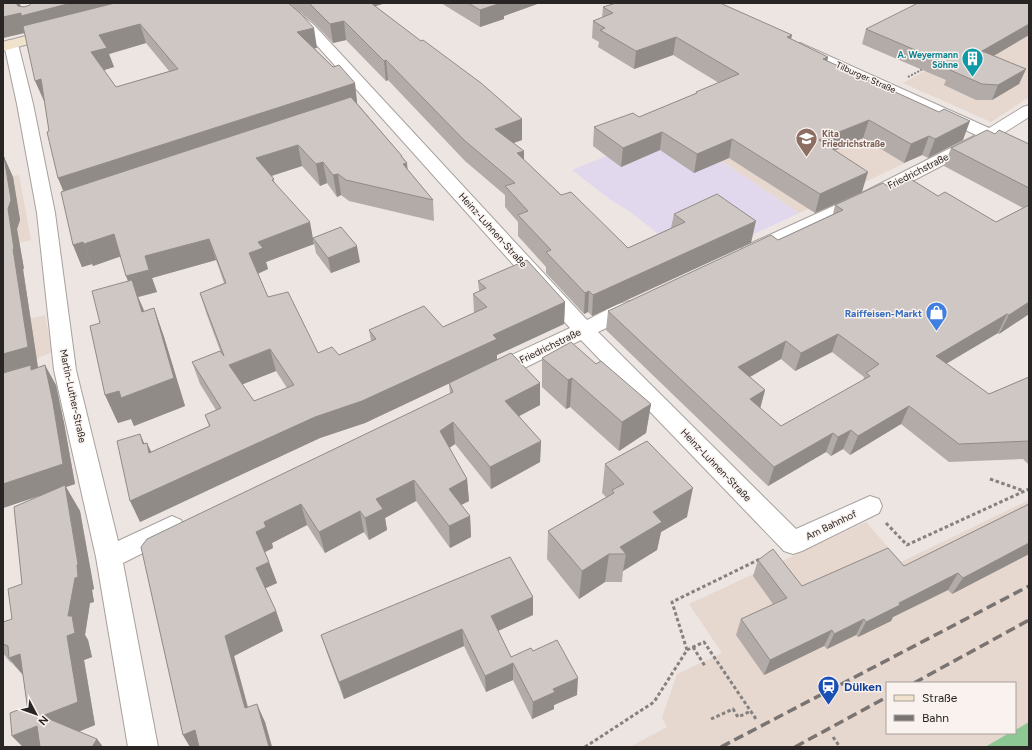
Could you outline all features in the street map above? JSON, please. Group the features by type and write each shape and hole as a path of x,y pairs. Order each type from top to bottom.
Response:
{"main road":[{"path":"7,46 66,30"}],"street":[{"name":"Heinz-Luhnen-Straße","path":"278,3 308,28 371,106 584,330 793,543"},
{"name":"Tilburger Straße","path":"785,40 1029,153"},
{"name":"Martin-Luther-Straße","path":"7,46 25,104 53,210 55,372 109,557 143,747"},
{"name":"Friedrichstraße","path":"738,257 868,197 990,134 1029,110"},
{"name":"Friedrichstraße","path":"476,382 653,297"},
{"name":"Am Bahnhof","path":"793,543 870,506"},
{"path":"109,557 188,520"}],"path":[{"path":"889,88 924,69"},
{"path":"990,479 1024,491"},
{"path":"870,506 907,545 1029,489"},
{"path":"687,650 672,602 793,543"},
{"path":"585,747 654,702 687,650 704,642 756,719"},
{"path":"693,647 705,666"},
{"path":"711,719 733,709 738,717 751,711"},
{"path":"833,737 840,747"}],"shaded area":[{"path":"1029,3 1029,97 991,122 903,83 952,56"},
{"path":"671,130 708,152 799,213 694,262 629,211 612,201 572,170"},
{"name":"Kita Friedrichstraße","path":"853,132 905,163 799,213 708,152"},
{"path":"19,175 31,240 3,247 3,179"},
{"path":"45,315 52,352 27,363 3,326"},
{"path":"1029,500 1029,722 1016,729 1016,682 886,682 886,734 1007,734 985,747 630,747 667,727 662,718 677,674 722,653 689,604 866,522 901,562"}],"green space":[{"path":"1029,722 1029,747 985,747 1007,734 1016,734 1016,729"}],"building":[{"path":"3,3 16,3 18,6 24,7 30,5 31,3 71,3 21,16 21,13 3,17"},
{"path":"115,3 288,3 314,28 297,32 333,67 339,65 355,83 58,178 47,132 49,131 41,79 35,81 23,26","holes":["140,24 178,69 116,87 91,52 107,48 99,35"]},
{"path":"309,3 371,3 421,41 423,40 481,83 522,119 495,129 524,151 517,153 561,195 571,192 628,248 685,222 674,214 717,194 756,221 593,295 589,291 585,293 546,252 551,250 518,215 528,211 505,186 515,183 464,140 386,60 384,61 344,21 330,24"},
{"path":"468,3 501,3 480,10"},
{"path":"616,3 720,3 792,35 787,37 828,57 823,59 939,112 944,109 970,121 935,139 929,136 911,144 869,120 819,140 868,172 820,194 732,139 697,154 662,132 623,148 594,127 633,113 639,117 739,74 676,37 636,51 600,30 605,28 593,21 613,13 603,7"},
{"path":"918,3 1029,3 1029,24 982,51 1026,69 998,85 982,84 950,70 955,67 866,29"},
{"path":"351,97 402,156 407,163 403,164 433,200 346,180 338,174 333,175 323,162 316,164 298,145 256,158 274,179 272,180 310,222 258,242 263,248 249,253 268,297 288,292 318,353 332,347 339,355 376,339 369,330 424,306 443,327 487,307 473,294 486,288 478,281 527,260 565,302 493,335 497,339 362,401 315,417 130,501 117,441 140,434 143,444 147,443 149,453 210,426 205,415 221,408 192,362 220,351 224,356 200,293 226,283 209,239 145,256 149,270 126,276 114,234 84,244 83,242 73,245 61,192","holes":["270,349 294,385 254,401 229,365"]},
{"path":"987,130 995,134 999,130 1029,144 1029,188 951,148"},
{"path":"4,157 11,200 8,209 13,249 28,347 3,354 3,158"},
{"path":"909,178 938,196 945,192 996,222 1029,205 1029,302 936,356 989,394 1029,377 1029,441 959,444 909,406 858,436 851,430 838,437 833,433 774,467 608,311 771,235 778,240 843,210 835,205 883,183 889,187","holes":["838,334 879,364 866,373 870,376 781,426 750,399 765,390 738,367 786,341 801,353"]},
{"path":"341,227 357,246 328,258 313,238"},
{"path":"132,280 142,312 154,308 174,378 121,398 119,391 105,395 90,326 100,323 92,291"},
{"path":"571,342 596,364 601,361 651,404 622,422 572,378 568,380 542,358"},
{"path":"511,353 540,383 505,401 541,441 490,467 453,422 440,431 467,479 449,489 470,516 449,526 414,480 376,499 383,509 365,518 360,511 319,532 301,504 264,522 266,527 256,532 269,562 256,568 276,611 225,636 245,708 257,704 269,747 199,747 195,730 183,735 141,547 147,539 453,392 449,383"},
{"path":"31,365 31,370 45,365 63,464 3,484 3,373"},
{"path":"647,441 693,488 653,512 662,522 620,547 626,554 609,554 582,571 548,531 614,493 612,490 624,484 605,464"},
{"path":"65,485 78,564 78,577 75,578 68,616 72,616 75,633 67,636 78,702 42,716 97,739 92,747 40,747 37,726 12,736 10,713 23,708 28,711 20,654 9,658 8,646 3,644 3,622 12,619 8,589 22,584 14,507"},
{"path":"1029,504 1029,543 963,578 958,573 899,603 900,605 866,622 864,619 834,634 832,630 770,660 741,619 787,598 758,560 773,549 802,586 888,548 904,566"},
{"path":"510,557 533,597 491,616 511,657 531,648 533,651 557,640 578,678 553,689 555,692 533,702 513,663 485,676 462,629 339,682 321,635"}],"railway":[{"path":"721,747 1029,586"},
{"path":"916,682 1029,620"},
{"path":"795,747 886,698"}],"place":[{"name":"A. Weyermann Söhne","path":"973,78"},
{"name":"Kita Friedrichstraße","path":"807,158"},
{"name":"Raiffeisen-Markt","path":"937,332"},
{"name":"Dülken","path":"828,706"}]}
